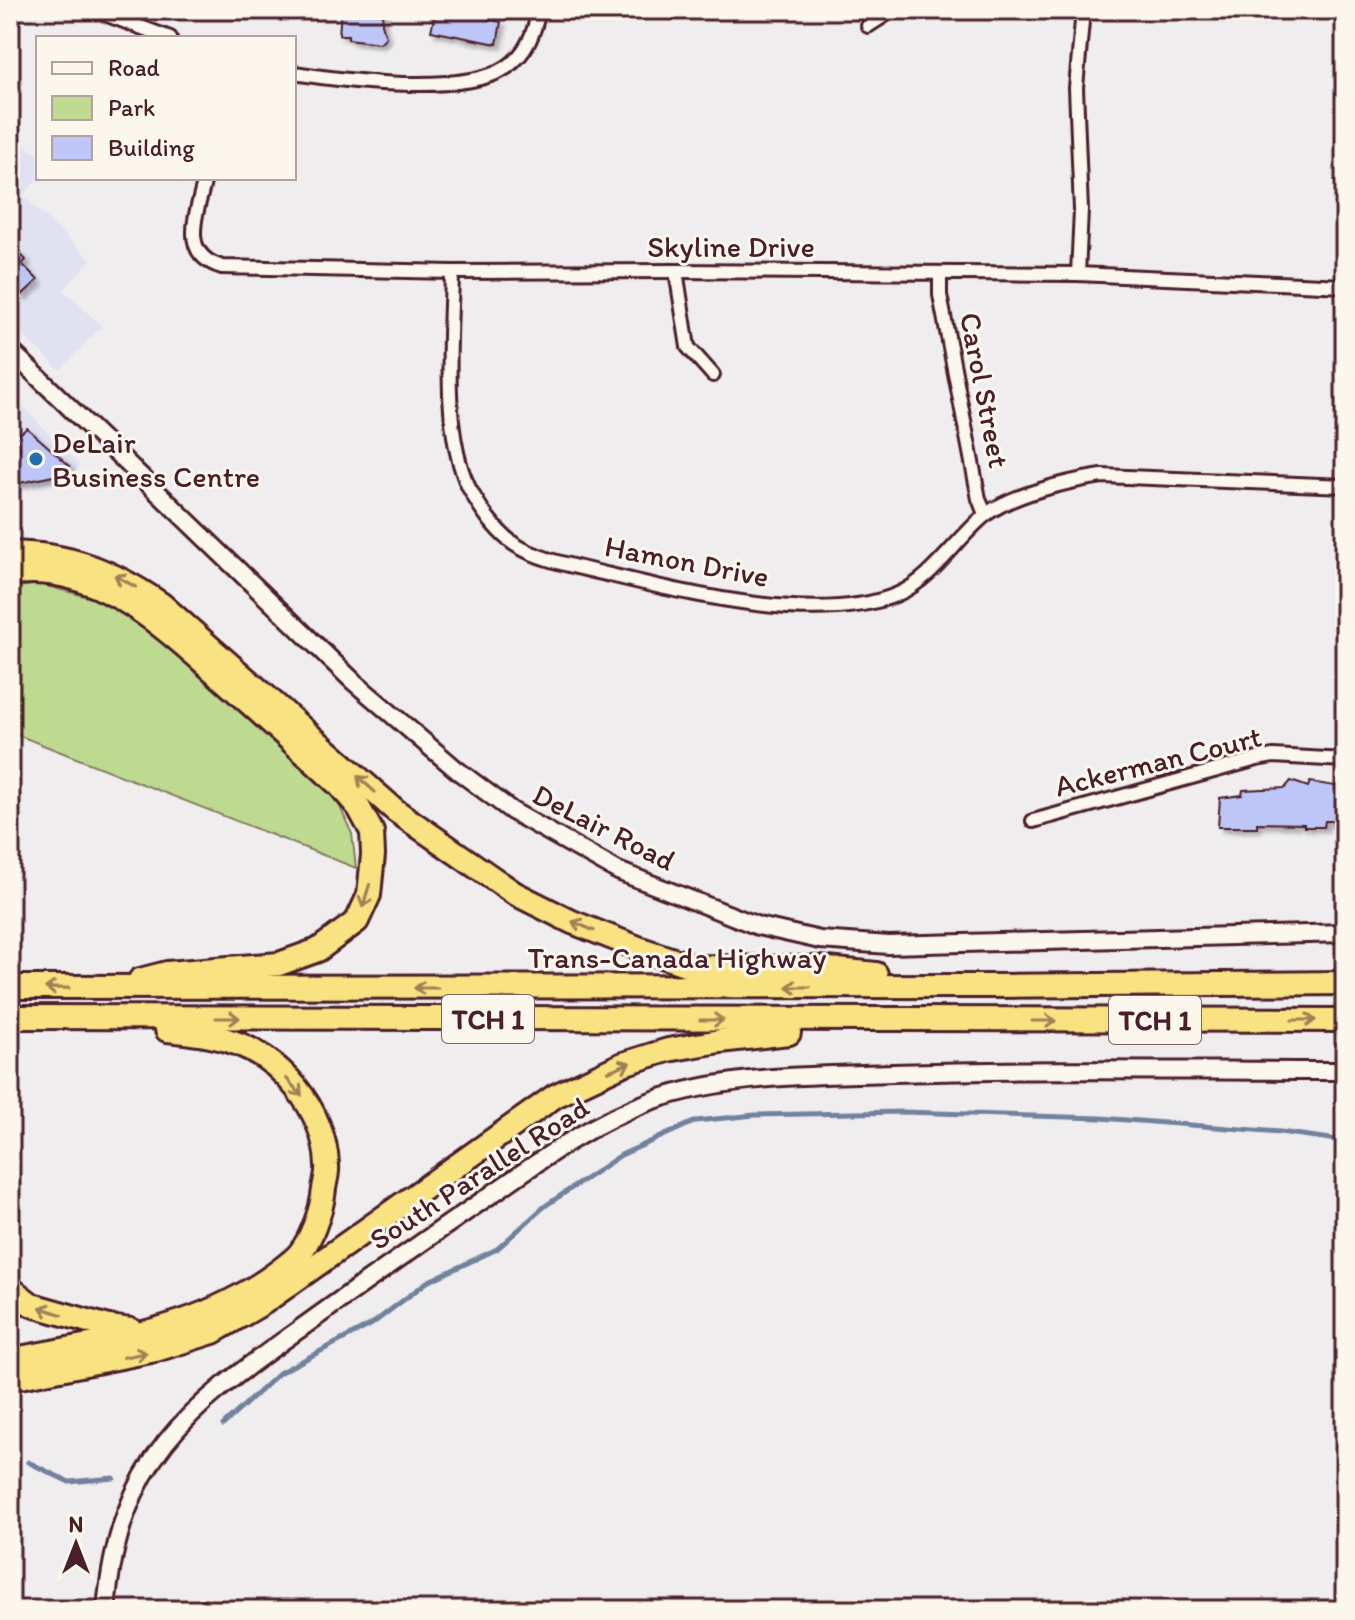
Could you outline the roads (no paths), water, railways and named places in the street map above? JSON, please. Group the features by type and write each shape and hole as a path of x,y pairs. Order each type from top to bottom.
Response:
{"highway":[{"path":"10,553 44,553 77,561 106,570 138,588 161,604 396,811 514,893 572,922 694,967 818,968 988,986"},
{"path":"10,574 22,571 64,575 102,589 139,610 210,668 340,786 359,808 372,832 369,895 357,921 318,950 279,964 167,973 104,989"},
{"name":"Trans-Canada Highway","path":"10,987 1345,983"},
{"path":"10,1018 189,1032 229,1040 263,1058 297,1086 320,1125 328,1166 321,1212 297,1257 255,1289 207,1314 152,1332 10,1360"},
{"name":"Trans-Canada Highway","path":"10,1018 1345,1020"},
{"path":"10,1379 156,1350 213,1332 263,1303 555,1096 623,1064 668,1050 746,1037 966,1021"},
{"path":"10,1288 32,1305 70,1318 152,1332"},
{"path":"10,1392 58,1370"}],"street":[{"path":"94,10 165,36"},
{"path":"296,73 405,83 444,84 483,78 506,68 525,51 535,30 539,10"},
{"path":"868,26 893,10"},
{"path":"1078,274 1081,210 1076,88 1083,10"},
{"name":"Skyline Drive","path":"205,180 193,234 196,250 208,263 222,267 452,272 1078,274 1345,286"},
{"path":"676,271 688,347 713,375"},
{"name":"Hamon Drive","path":"452,272 451,401 455,440 468,485 487,516 515,544 559,562 683,593 727,601 837,607 899,593 921,578 985,514 1073,480 1102,476 1345,486"},
{"name":"Carol Street","path":"940,274 940,295 979,499 985,514"},
{"name":"DeLair Road","path":"10,350 354,682 457,770 512,811 618,871 758,926 820,940 889,945 1345,933"},
{"name":"Ackerman Court","path":"1033,821 1257,759 1273,756 1345,760"},
{"name":"South Parallel Road","path":"106,1610 109,1571 120,1525 135,1490 167,1438 197,1407 235,1376 419,1244 547,1156 598,1125 652,1101 716,1084 796,1076 991,1070 1345,1071"}],"waterway":[{"path":"223,1425 279,1373 372,1324 427,1282 497,1249 545,1206 621,1155 696,1121 755,1115 904,1112 1101,1118 1280,1132 1345,1141"},
{"path":"28,1462 69,1482 114,1478"}],"place":[{"name":"DeLair Business Centre","path":"36,459"}]}
